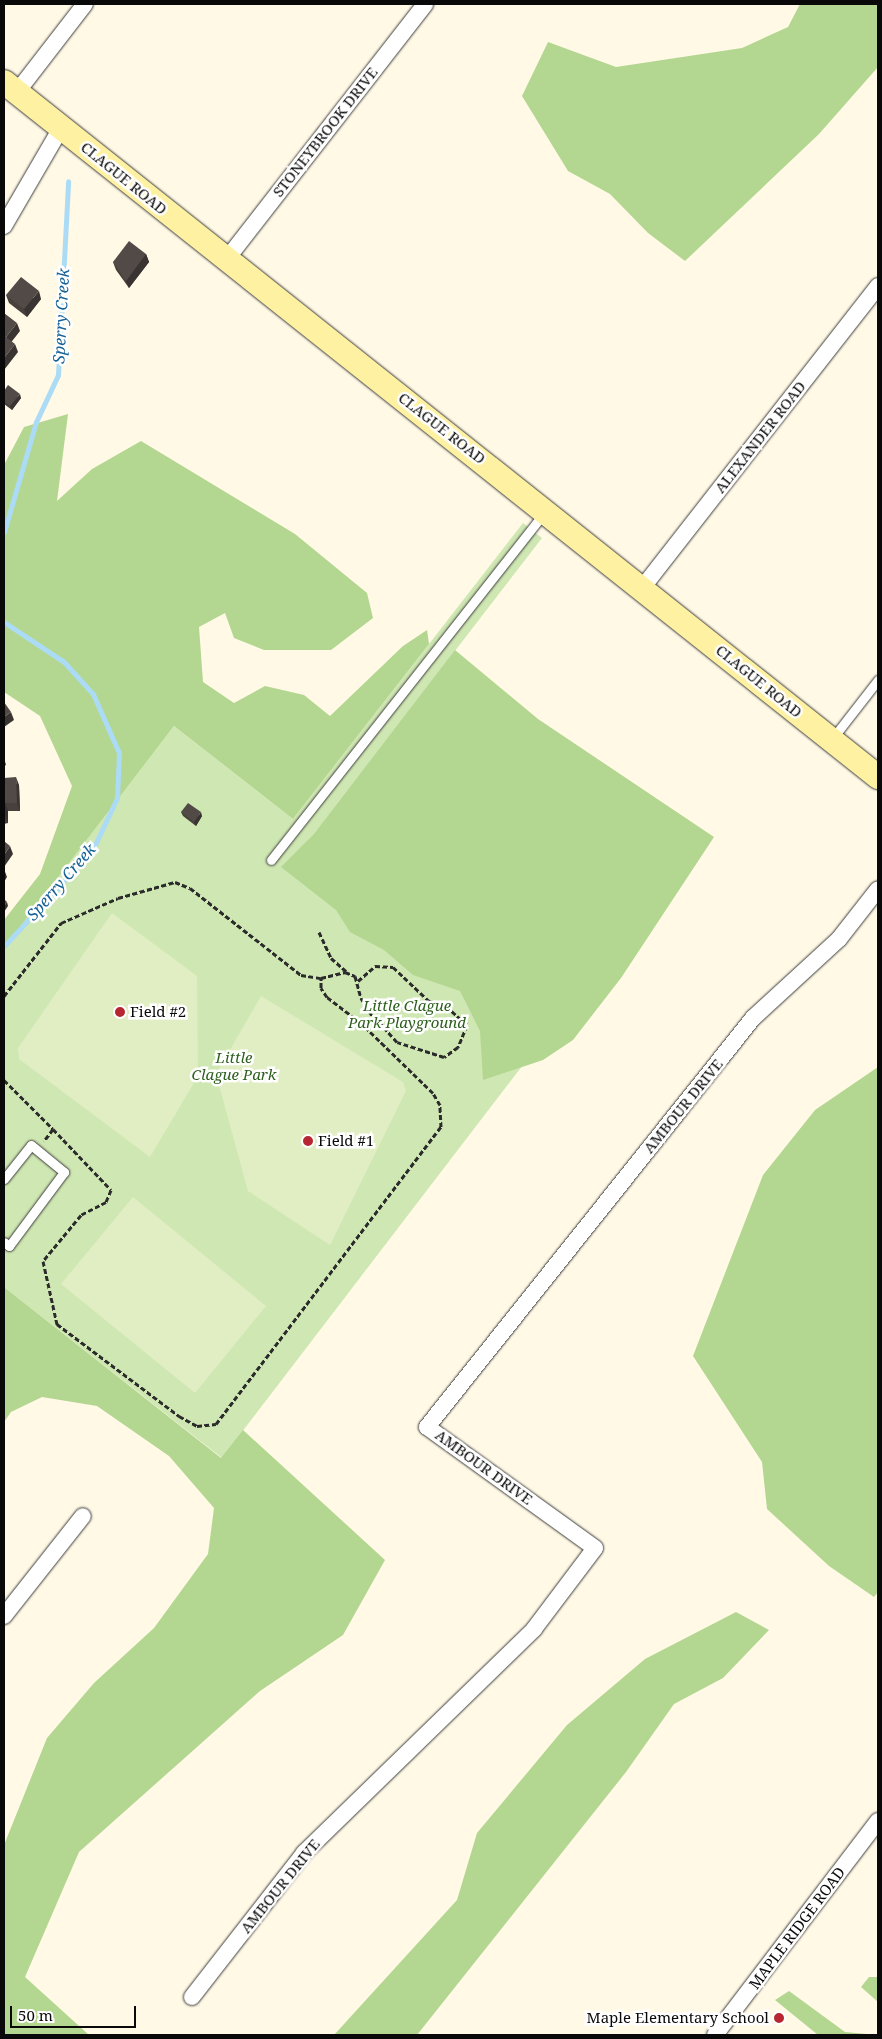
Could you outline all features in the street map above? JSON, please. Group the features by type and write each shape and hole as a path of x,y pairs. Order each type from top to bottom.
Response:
{"main road":[{"name":"CLAGUE ROAD","path":"10,87 226,260 546,509 878,777"}],"street":[{"path":"10,87 85,4"},
{"name":"STONEYBROOK DRIVE","path":"226,260 425,4"},
{"path":"4,226 61,128"},
{"name":"ALEXANDER ROAD","path":"642,587 878,286"},
{"name":"AMBOUR DRIVE","path":"192,1997 304,1852 534,1629 595,1548 428,1427 753,1018 839,939 878,889"},
{"path":"4,1616 83,1516"},
{"name":"MAPLE RIDGE ROAD","path":"715,2035 878,1821"}],"lane":[{"path":"272,860 546,509"},
{"path":"832,740 878,680"},
{"path":"4,1179 31,1145 64,1172 9,1246 4,1242"}],"path":[{"path":"4,996 60,923 118,898 175,882 190,888 301,976 321,978 350,974"},
{"path":"319,932 331,958 358,981 364,1004 397,1042 436,1056 458,1047 467,1024 446,1006 429,1001 393,967 375,966 358,981"},
{"path":"4,1080 111,1190 106,1202 81,1215 42,1261 57,1324 179,1416 197,1426 216,1424 441,1127 441,1110 433,1093 362,1023 327,997 321,988 321,978"},
{"path":"362,1023 376,1022 375,1018"},
{"path":"43,1141 53,1129"}],"green space":[{"path":"800,4 878,4 878,67 819,134 685,261 648,233 610,194 568,171 522,96 548,42 616,67 742,48 788,27"},
{"path":"68,414 57,501 92,469 141,441 295,534 367,593 373,618 331,650 264,650 234,638 225,613 199,627 203,682 234,703 265,686 304,695 330,716 403,646 427,630 429,644 293,819 174,726 4,948 4,920 40,874 72,786 40,716 4,692 4,465 24,427"},
{"name":"Little Clague Park","path":"523,523 542,538 313,835 555,1023 222,1458 4,1287 4,948 174,726 293,819"},
{"path":"455,650 538,719 714,837 621,978 573,1040 543,1060 483,1080 480,1031 460,991 413,975 384,950 350,932 336,910 281,867 313,835"},
{"name":"Field #2","path":"112,913 197,976 198,1076 150,1157 19,1059 18,1048"},
{"name":"Field #1","path":"261,996 403,1082 406,1091 330,1245 248,1191 216,1074"},
{"path":"878,1067 878,1592 874,1597 829,1566 767,1509 762,1462 693,1356 763,1175 815,1110"},
{"path":"133,1197 266,1306 195,1393 61,1284"},
{"path":"4,1287 221,1458 243,1430 385,1560 343,1635 260,1691 79,1852 25,1977 89,2035 4,2035 4,1845 47,1738 94,1683 154,1628 208,1554 214,1508 169,1456 97,1406 42,1397 11,1412 4,1422"},
{"path":"736,1612 769,1630 723,1678 674,1704 626,1772 417,2035 334,2035 457,1900 477,1833 567,1725 645,1659"},
{"path":"869,1977 878,1977 878,2002 861,1987"},
{"path":"789,1991 845,2032 878,2035 818,2035 775,2000"}],"building":[{"path":"129,241 146,254 126,281 113,262"},
{"path":"21,277 39,291 24,309 6,295"},
{"path":"4,313 17,323 6,337 15,344 4,358"},
{"path":"8,385 20,394 10,406 4,401 4,391"},
{"path":"4,702 11,712 4,717"},
{"path":"16,777 17,803 5,803 4,816 4,778"},
{"path":"188,803 201,812 194,822 181,812"},
{"path":"4,841 10,846 4,855"}],"waterway":[{"name":"Sperry Creek","path":"4,532 36,422 58,375 68,181"},
{"name":"Sperry Creek","path":"4,622 64,662 93,694 119,753 117,798 93,849 4,946"}],"place":[{"name":"Field #2","path":"120,1012"},
{"name":"Field #1","path":"308,1141"},
{"name":"Maple Elementary School","path":"779,2018"}],"park label":[{"name":"Little Clague Park Playground","path":"407,1014"}]}
